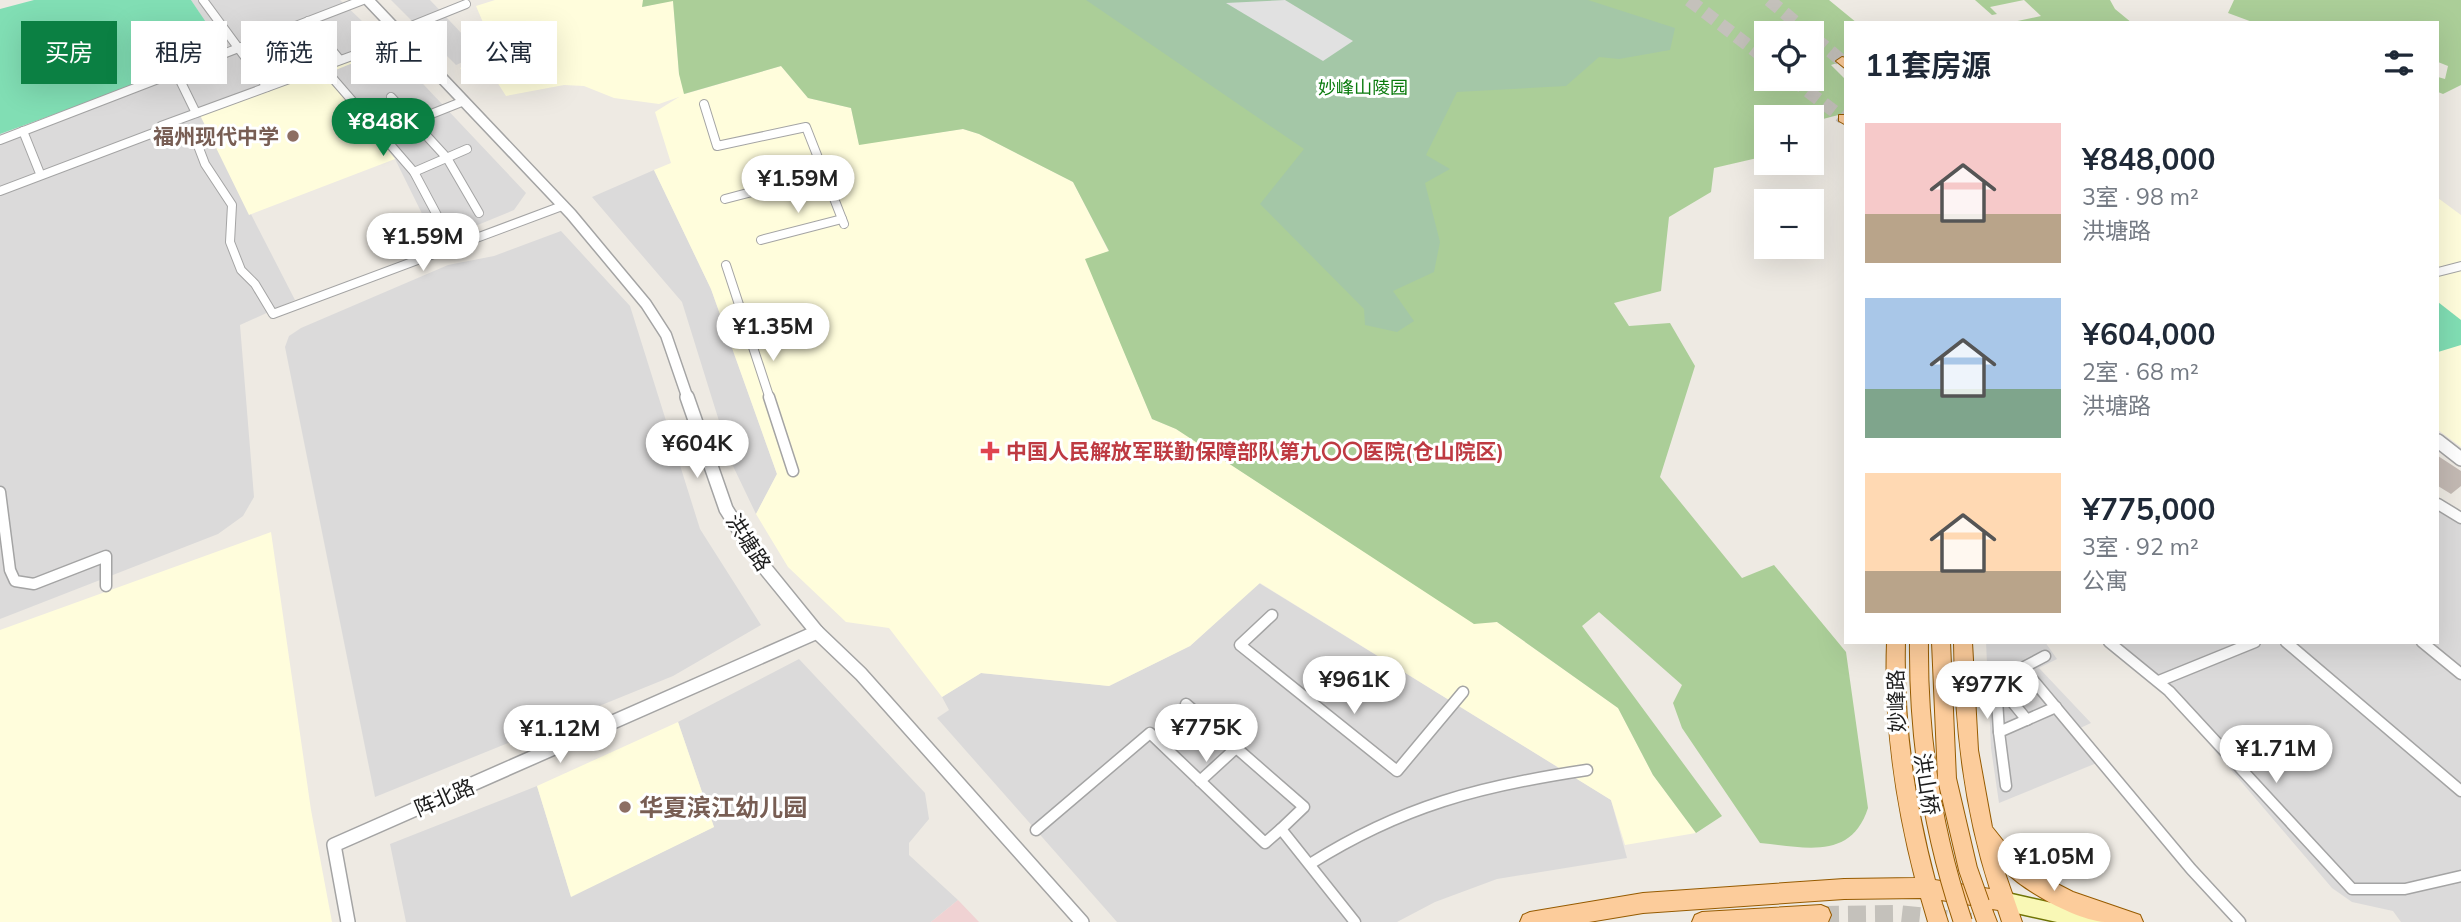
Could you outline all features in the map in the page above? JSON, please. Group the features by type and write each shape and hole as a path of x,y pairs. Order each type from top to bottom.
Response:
{"main road":[{"name":"妙峰路","path":"1896,644 1896,715 1900,767 1910,828 1938,922"},
{"name":"洪山桥","path":"1919,644 1920,740 1928,797 1943,864 1962,922"},
{"path":"1941,644 1947,779 1968,869 1987,922"},
{"path":"1964,644 1967,754 1980,825 2011,922"},
{"path":"1980,825 2011,865 2041,889 2133,922"},
{"path":"1530,922 1643,903 1856,888 1927,888 2003,901 2096,922"},
{"path":"1702,922 1821,915"}],"street":[{"path":"203,0 267,87"},
{"path":"308,21 365,0"},
{"name":"洪塘路","path":"365,0 389,21"},
{"path":"424,21 466,4 459,0"},
{"path":"227,53 239,48"},
{"path":"337,56 340,60"},
{"path":"0,188 39,171 351,56"},
{"name":"洪塘路","path":"447,82 562,206 661,325 726,509 756,557 817,632 861,674 1082,922"},
{"path":"337,83 414,172 447,234"},
{"path":"0,140 145,84"},
{"path":"182,84 196,113"},
{"path":"391,97 447,158 478,214"},
{"path":"381,134 464,101"},
{"path":"704,104 717,146 806,127 843,221 761,240"},
{"path":"0,188 156,132 177,128 191,130 205,164 232,205 230,242 241,270 255,284 273,314 562,206"},
{"path":"23,131 39,171"},
{"path":"414,172 467,149"},
{"path":"724,200 824,173"},
{"path":"726,265 793,471"},
{"path":"2439,272 2461,266"},
{"path":"2439,442 2461,459"},
{"path":"0,492 10,570 15,582 34,584 106,556 106,586"},
{"path":"2439,505 2461,518"},
{"path":"1272,615 1240,645 1397,771 1463,692"},
{"name":"阵北路","path":"348,922 334,845 817,632"},
{"path":"2112,644 2159,681 2352,889 2405,889 2461,876"},
{"path":"2159,681 2250,644"},
{"path":"2288,644 2461,791"},
{"path":"2424,644 2461,674"},
{"path":"1996,682 2045,656"},
{"path":"2023,668 2191,869 2241,922"},
{"path":"1996,682 2027,720"},
{"path":"1996,682 2006,786"},
{"path":"1036,830 1150,733 1265,843 1304,807 1186,704"},
{"path":"1999,732 2056,707"},
{"path":"1199,780 1236,748"},
{"path":"1310,864 1372,826 1424,803 1512,781 1587,770"},
{"path":"1281,829 1355,922"}],"shaded area":[{"path":"191,0 340,0 362,21 351,21 351,57 337,62 337,21 241,21 241,84 278,84 199,113 295,300 240,325 254,497 243,516 218,534 0,619 0,134 137,84 227,84 227,21 205,21"},
{"path":"391,0 430,0 461,33 461,63 456,65 447,56 447,21 412,21"},
{"name":"中国人民解放军联勤保障部队第九〇〇医院(仓山院区)","path":"495,0 643,0 643,7 673,0 679,74 685,94 781,66 808,98 851,108 859,144 963,129 979,134 1073,182 1109,252 1086,259 1152,419 1176,429 1474,623 1497,622 1618,708 1653,775 1696,833 1625,845 1611,800 1260,583 1190,646 1109,686 981,673 942,697 889,628 846,622 788,567 756,514 777,474 711,289 654,170 671,163 655,112 679,97 659,104 614,98 584,86 564,85 506,96 498,84 557,84 557,21 482,21 476,6"},
{"path":"1285,0 1353,41 1323,61 1226,3"},
{"name":"福州现代中学","path":"351,59 351,64 337,69 337,64"},
{"path":"351,63 351,84 423,84 526,193 514,210 436,242 395,159 334,84 337,84 337,69"},
{"name":"福州现代中学","path":"280,84 334,84 395,159 249,215 199,113"},
{"path":"654,170 711,289 777,474 756,514 733,466 682,302 592,197"},
{"path":"2439,199 2461,215 2461,262 2439,267"},
{"path":"561,231 630,306 700,529 761,625 673,676 375,797 285,347 289,336 301,328 448,265 494,256"},
{"path":"2461,270 2461,447 2439,431 2439,275"},
{"path":"2439,500 2461,513 2461,922 2401,922 2393,911 2352,902 2332,888 2167,695 2104,644 2439,644"},
{"path":"271,532 311,810 332,922 0,922 0,630"},
{"path":"1259,583 1611,800 1627,858 1497,879 1435,902 1397,922 1117,922 937,718 949,710 942,697 981,673 1109,686 1190,646"},
{"path":"1986,644 2046,644 2057,659 2039,668 2091,723 2078,729 2104,760 1999,803 1991,748"},
{"path":"799,659 925,793 929,819 909,843 909,855 958,900 931,922 406,922 390,844 537,786 571,896 714,827 678,722"},
{"name":"华夏滨江幼儿园","path":"678,722 714,827 571,897 537,786"},
{"path":"958,900 979,922 931,922"}],"green space":[{"path":"34,0 191,0 205,21 131,21 131,84 138,84 0,134 0,9"},
{"path":"643,0 1829,0 1855,21 1844,21 1844,61 1831,65 1844,78 1844,114 1824,119 1824,105 1754,105 1754,159 1714,168 1711,192 1669,217 1661,291 1614,303 1629,326 1670,323 1695,366 1660,477 1742,578 1774,565 1846,652 1868,808 1860,825 1850,836 1824,847 1760,843 1682,728 1673,703 1682,685 1599,612 1582,626 1722,816 1696,833 1653,775 1618,708 1497,622 1474,624 1176,429 1152,419 1085,259 1109,251 1073,182 979,134 963,129 859,145 851,108 808,98 781,66 684,94 679,74 673,1 642,7"},
{"name":"妙峰山陵园","path":"1086,0 1588,0 1675,28 1670,50 1619,59 1599,57 1566,86 1457,92 1426,155 1450,169 1425,183 1440,242 1434,272 1393,291 1414,321 1397,332 1365,325 1364,309 1260,204 1304,149"},
{"path":"1975,0 2024,0 1990,7 1997,14 1992,15"},
{"path":"2024,0 2110,0 2115,9 2130,21 2017,21 2041,16"},
{"path":"2234,0 2461,0 2461,85 2443,94 2439,92 2439,77 2445,79 2448,66 2439,62 2439,21 2250,21 2228,13"},
{"path":"2439,303 2461,320 2461,345 2439,352"}],"building":[{"path":"2439,457 2461,471 2461,486 2451,494 2439,487"}],"tunnel":[{"path":"1689,0 1754,50"},
{"path":"1769,0 1842,61"},
{"path":"1808,91 1843,118"},
{"path":"1821,915 1899,914 1971,922"}],"place":[{"name":"福州现代中学","path":"293,136"},
{"name":"中国人民解放军联勤保障部队第九〇〇医院(仓山院区)","path":"990,451"},
{"name":"华夏滨江幼儿园","path":"625,807"}]}
